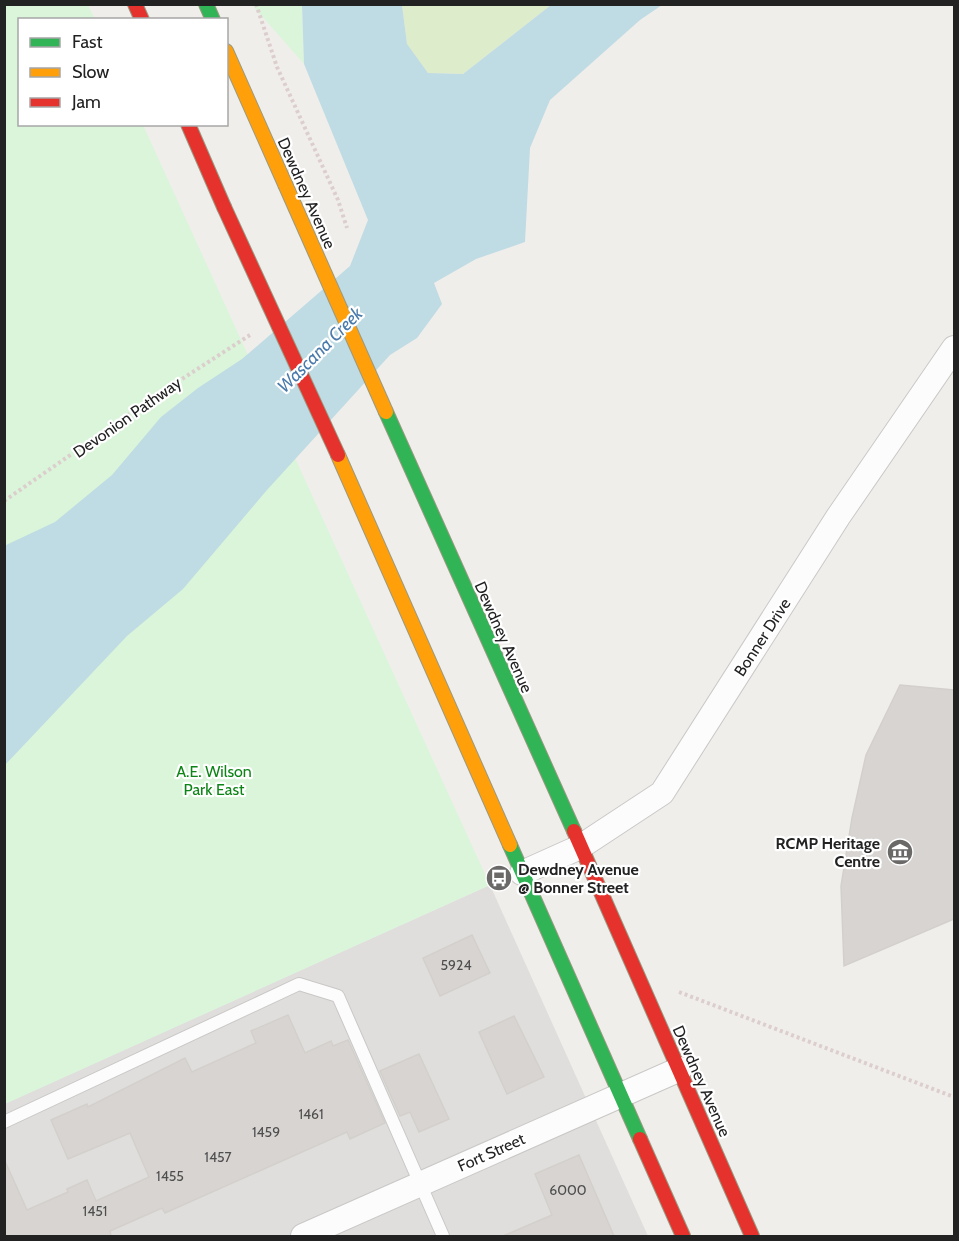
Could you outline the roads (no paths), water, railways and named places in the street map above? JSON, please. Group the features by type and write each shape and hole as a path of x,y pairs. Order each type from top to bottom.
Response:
{"main road":[{"path":"135,4 141,18"},
{"path":"206,4 212,18"},
{"name":"Dewdney Avenue","path":"228,56 680,1069 752,1236"},
{"path":"189,126 338,454 683,1236"}],"street":[{"name":"Bonner Drive","path":"522,873 580,847 662,793 838,517 954,348"},
{"name":"Fort Street","path":"303,1236 680,1069"}],"lane":[{"path":"4,1122 299,984 338,996 443,1236"}],"water":[{"name":"Wascana Creek","path":"302,5 402,5 407,44 428,73 463,74 551,5 662,5 640,20 550,100 530,148 525,242 476,259 434,283 442,304 417,338 390,355 267,490 183,589 127,636 5,765 4,546 55,522 112,475 161,417 198,388 242,359 350,266 368,220 304,64"}],"place":[{"name":"RCMP Heritage Centre","path":"900,852"},
{"name":"Dewdney Avenue @ Bonner Street","path":"499,878"}],"park label":[{"name":"A.E. Wilson Park East","path":"214,780"}]}
